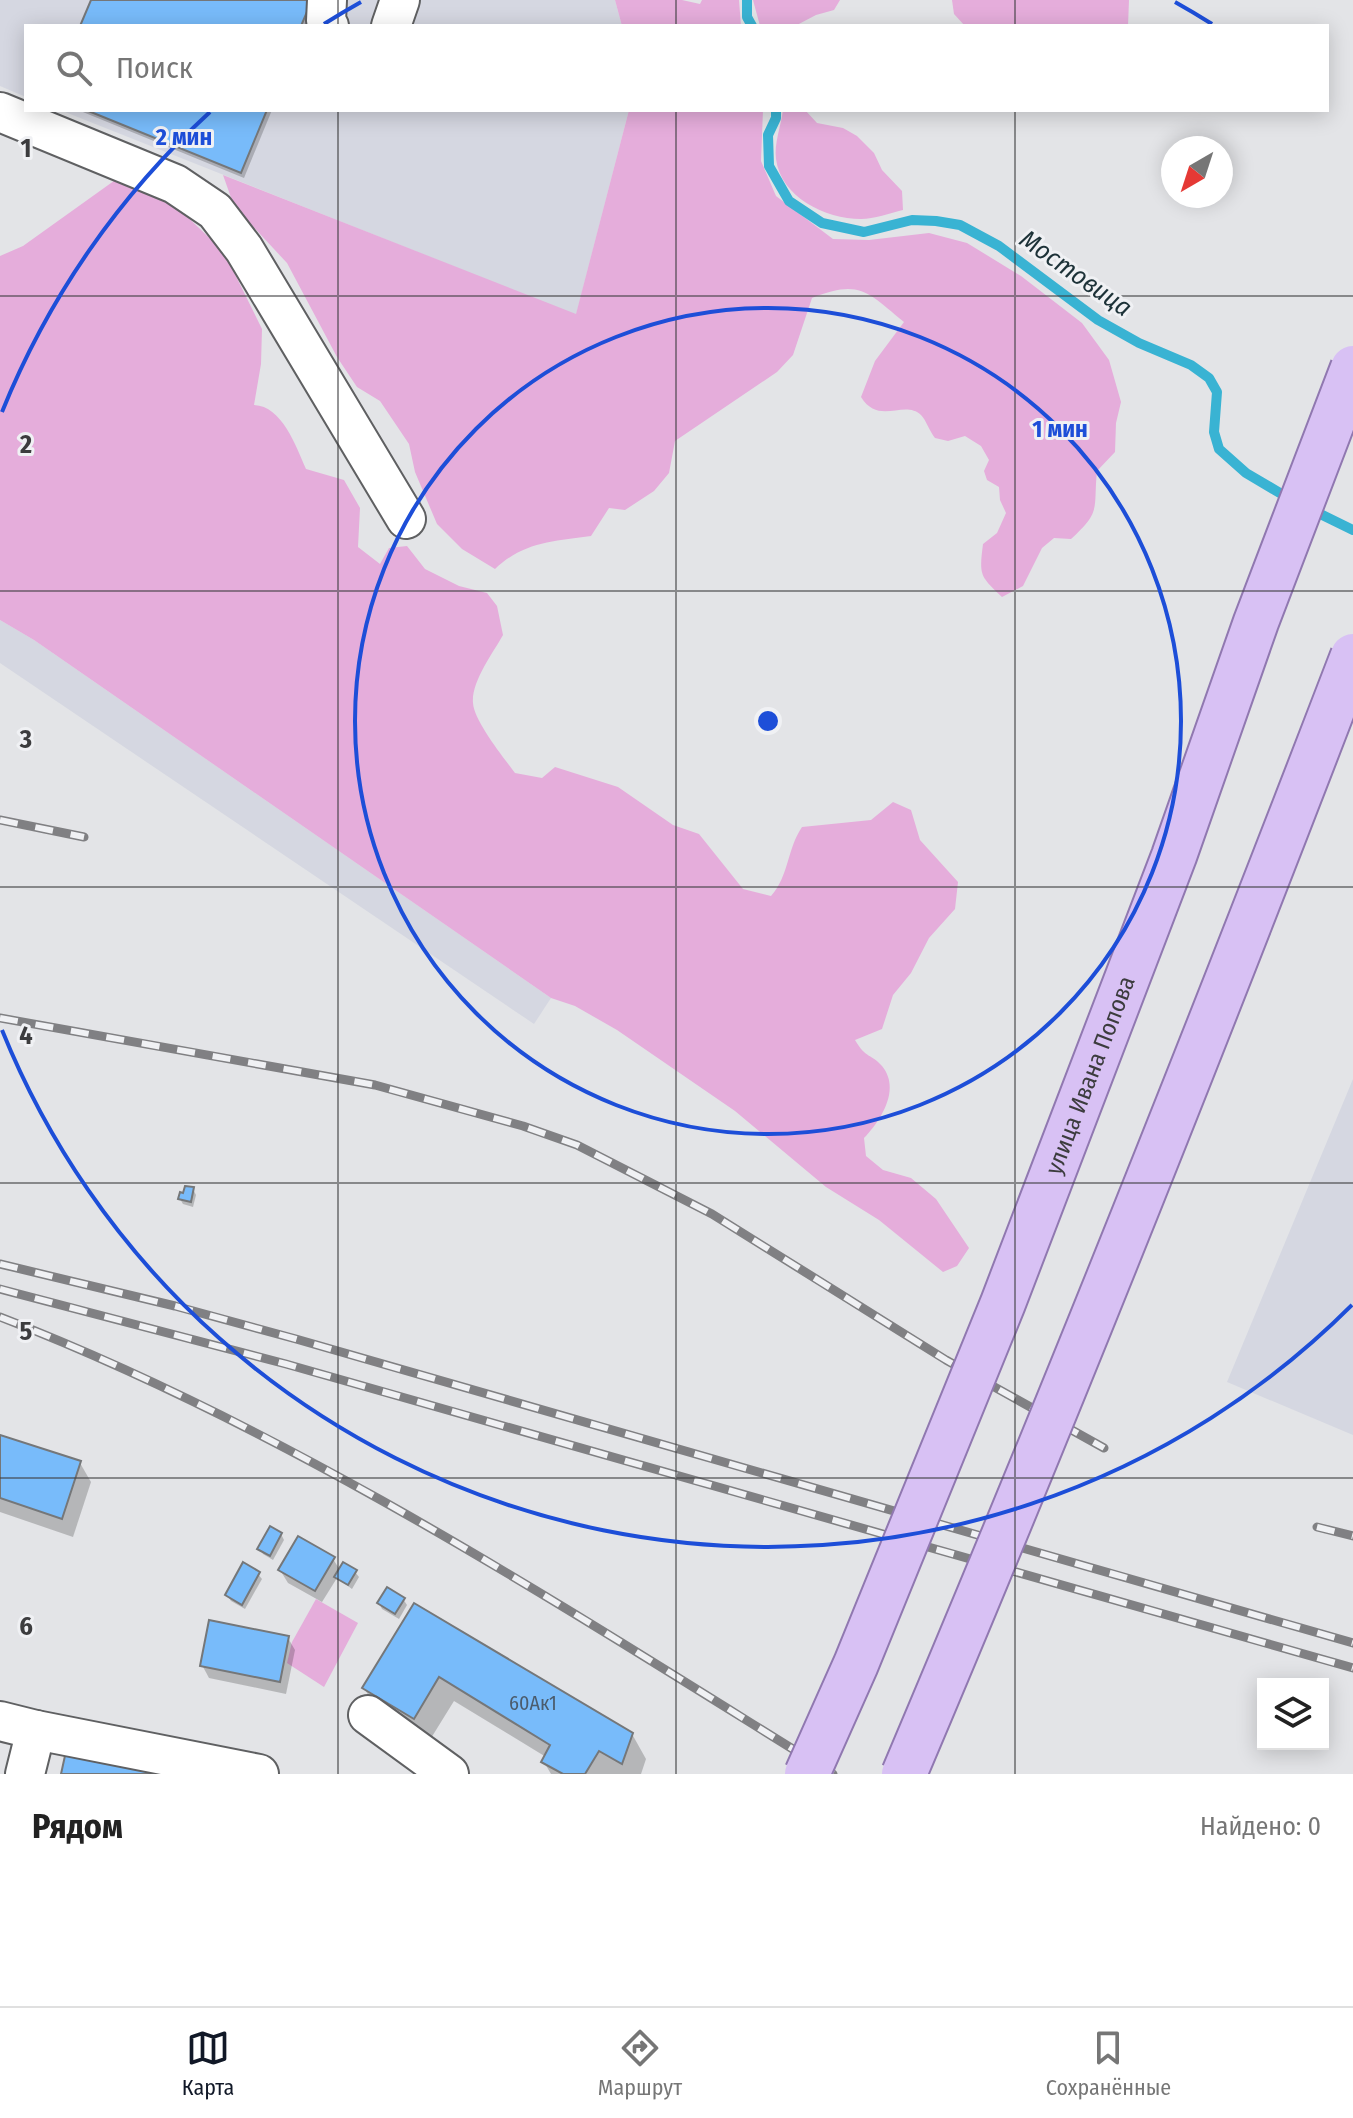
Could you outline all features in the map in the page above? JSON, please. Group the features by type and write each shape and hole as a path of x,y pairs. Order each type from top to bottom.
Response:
{"main road":[{"name":"улица Ивана Попова","path":"807,1774 856,1664 1003,1303 1174,856 1256,622 1353,368"},
{"path":"904,1774 1086,1338 1353,656"}],"lane":[{"path":"327,0 328,24"},
{"path":"392,24 400,0"},
{"path":"0,112 175,184 215,211 244,249 406,519"},
{"path":"368,1715 449,1774"},
{"path":"0,1721 259,1774"},
{"path":"25,1774 36,1730"}],"shaded area":[{"path":"0,0 615,0 621,24 24,24 24,96 0,86"},
{"path":"615,0 682,0 700,4 702,0 739,0 741,24 621,24"},
{"path":"753,0 840,0 834,10 799,24 759,24"},
{"path":"952,0 1129,0 1128,24 963,24 954,14"},
{"path":"65,112 628,112 576,315"},
{"path":"628,112 763,112 761,161 776,196 833,239 869,240 929,233 967,243 1021,276 1082,323 1109,360 1121,402 1116,423 1115,452 1097,471 1094,509 1088,522 1071,539 1054,538 1042,548 1023,586 1002,597 983,575 981,563 983,544 997,533 1006,513 1000,500 999,487 987,480 984,471 989,460 981,446 965,436 948,441 935,438 923,417 914,411 883,411 868,405 861,397 875,361 904,322 862,292 852,289 828,292 812,298 793,355 777,372 675,441 669,473 654,491 625,510 609,508 591,536 528,548 495,569 462,549 437,524 415,472 409,444 380,401 357,387 337,357 287,263 234,206 223,175 576,314"},
{"path":"783,112 807,112 817,123 843,128 857,136 874,153 882,170 902,191 903,210 871,218 847,218 807,203 786,184 780,172 776,159"},
{"path":"118,178 173,203 224,252 262,329 261,364 254,405 273,412 280,420 293,439 306,469 344,480 360,508 358,547 380,564 389,548 407,546 425,569 459,586 487,593 497,606 503,635 475,686 473,703 484,729 515,773 542,778 555,767 618,787 673,825 699,834 743,889 771,896 781,880 802,827 871,820 893,802 911,810 920,840 958,882 955,909 929,938 911,973 893,995 882,1029 855,1040 882,1066 890,1084 882,1113 864,1138 866,1156 883,1170 911,1178 936,1199 969,1248 957,1266 943,1272 879,1220 826,1187 735,1111 617,1030 575,1006 551,998 34,640 0,620 0,256 23,246"},
{"path":"0,620 34,640 551,998 534,1024 0,663"},
{"path":"1353,1079 1353,1435 1227,1382"},
{"path":"316,1599 358,1623 324,1687 287,1663 292,1642"}],"building":[{"path":"91,0 312,0 302,24 81,24"},
{"path":"91,112 266,112 241,173"},
{"path":"185,1186 194,1187 191,1202 178,1199"},
{"path":"0,1435 81,1461 62,1519 0,1498"},
{"path":"270,1526 282,1533 270,1556 257,1549"},
{"path":"298,1536 335,1557 315,1591 278,1570"},
{"path":"243,1562 260,1572 242,1605 225,1595"},
{"path":"343,1562 357,1570 348,1585 334,1577"},
{"path":"387,1587 405,1598 395,1614 377,1603"},
{"path":"414,1603 633,1733 622,1764 599,1751 585,1774 563,1774 541,1762 550,1745 439,1677 414,1719 362,1688"},
{"path":"209,1620 289,1636 280,1682 200,1666"},
{"path":"68,1742 214,1774 61,1774"}],"waterway":[{"name":"Мостовица","path":"747,0 747,17 751,24"},
{"name":"Мостовица","path":"776,112 768,135 769,166 789,201 822,223 864,232 912,220 936,221 960,225 999,246 1098,320 1139,343 1191,365 1209,378 1217,392 1214,432 1219,449 1246,473 1290,499"},
{"name":"Мостовица","path":"1308,508 1353,530"}],"railway":[{"path":"0,820 84,837"},
{"path":"0,1018 375,1085 523,1126 577,1145 712,1214 946,1360 1104,1448"},
{"path":"0,1264 296,1339 1353,1643"},
{"path":"0,1289 286,1364 1353,1668"},
{"path":"0,1317 217,1413 323,1468 529,1587 833,1774"},
{"path":"1317,1527 1353,1536"}]}
